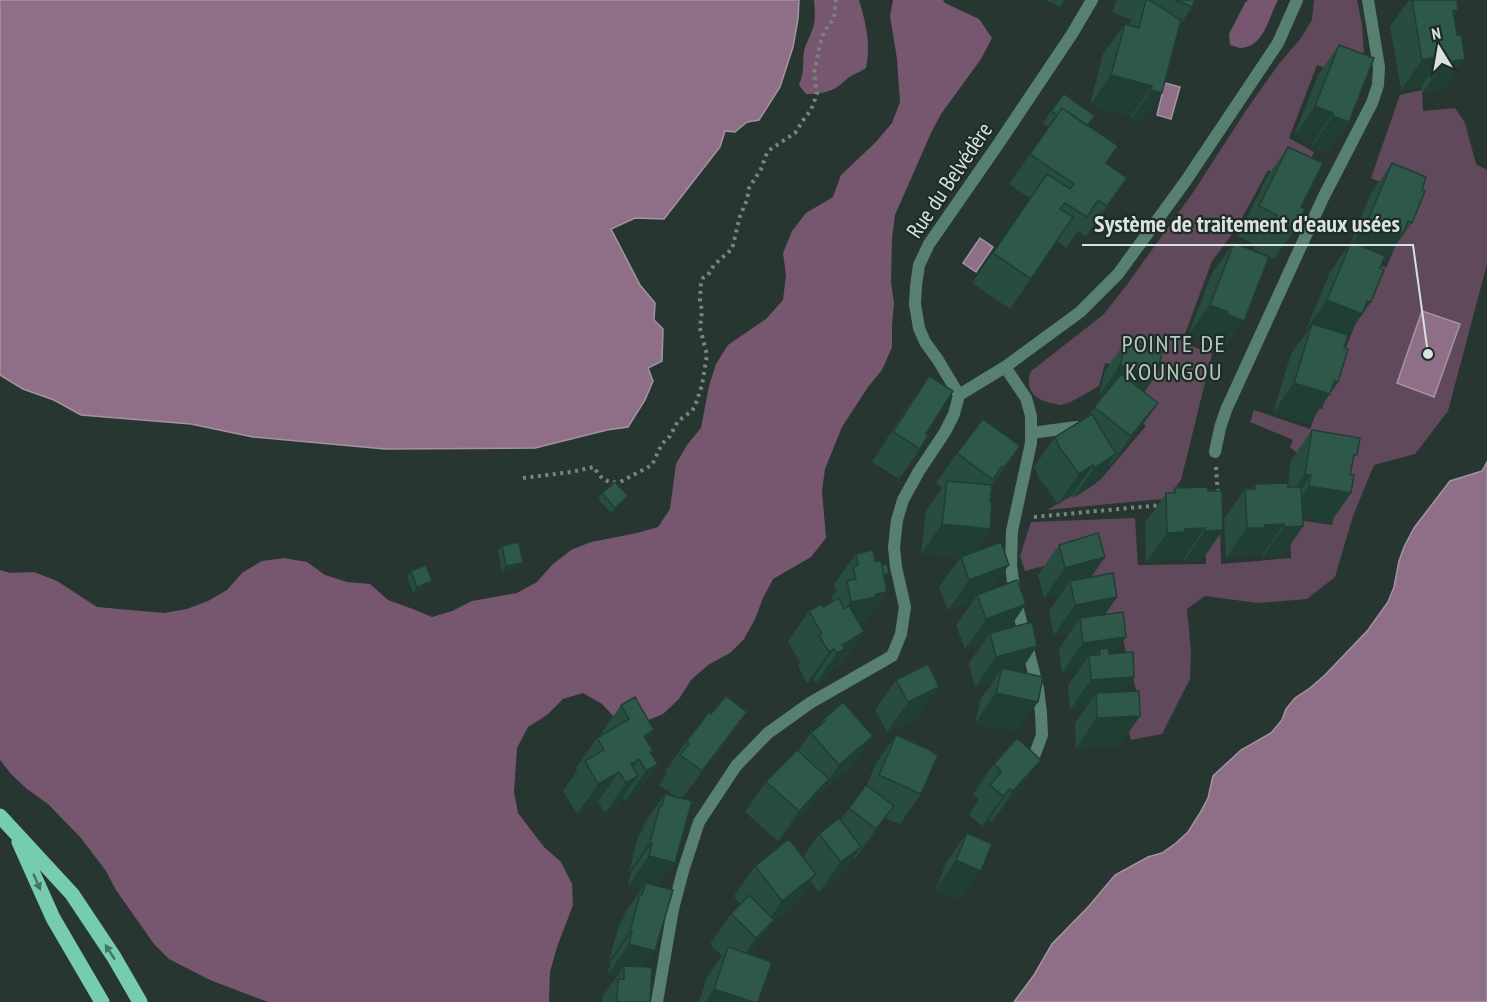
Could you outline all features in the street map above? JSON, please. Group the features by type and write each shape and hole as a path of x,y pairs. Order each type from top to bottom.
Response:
{"main road":[{"path":"0,816 72,894 114,957 140,1002"},
{"path":"12,829 53,918 102,1002"}],"street":[{"name":"Rue du Belvédère","path":"959,394 925,342 919,328 915,304 919,265 929,244 1072,34 1092,0"},
{"path":"657,1002 673,909 699,822 736,766 768,733 810,703 892,656 901,634 905,608 894,547 897,520 903,500 954,414 959,394 1005,367 1080,312 1118,274 1185,182 1278,43 1296,0"},
{"path":"1215,452 1226,410 1323,198 1372,103 1378,85 1379,68 1368,0"},
{"path":"1005,367 1026,398 1031,416 1030,443 1012,531 1011,565 1015,598 1038,689 1042,735 1026,770"},
{"path":"1030,433 1077,427"}],"path":[{"path":"523,478 594,467 604,480 620,482 652,465 662,444 670,436 678,421 692,411 702,385 706,355 700,328 701,283 714,265 732,249 751,183 758,175 767,153 795,133 813,105 817,94 814,73 820,44 824,32 834,18 836,0"},
{"path":"1215,452 1219,502"},
{"path":"1015,515 1028,517 1168,504"}],"shaded area":[{"path":"0,0 799,0 793,47 780,87 759,120 747,122 735,132 725,131 720,147 664,219 635,218 611,229 640,285 655,303 654,320 663,329 662,361 648,368 653,381 645,400 628,427 535,448 385,449 253,437 191,424 81,415 54,400 23,389 0,375"},
{"path":"814,0 859,0 864,17 868,50 866,68 832,90 806,94 799,85 803,71 803,56 814,25"},
{"path":"893,0 943,0 979,19 992,38 981,59 941,114 895,215 891,282 894,303 892,347 882,370 842,427 825,469 822,491 826,538 811,557 773,579 744,639 730,653 708,665 691,680 679,699 663,714 639,724 618,721 602,704 583,693 563,699 547,715 528,727 517,748 514,792 518,813 544,847 561,862 572,884 573,905 550,972 549,1002 268,1002 210,980 169,959 154,944 116,890 106,871 81,838 48,804 11,774 0,760 0,570 10,573 34,572 57,581 97,607 164,613 187,609 208,601 227,590 242,573 262,561 284,558 307,562 325,575 347,582 370,584 388,600 432,617 452,611 472,601 517,593 537,582 552,565 571,550 591,542 658,527 670,509 676,464 687,445 701,428 716,364 728,345 766,319 783,300 786,275 783,253 792,231 806,213 833,197 841,175 876,142 892,123 900,102 897,59 890,16"},
{"path":"1248,0 1278,0 1260,37 1248,47 1240,48 1230,45 1229,34"},
{"path":"1314,0 1357,0 1362,25 1366,81 1317,65 1289,138 1314,152 1300,184 1268,170 1236,229 1212,261 1182,342 1212,354 1181,480 1172,498 1047,510 1100,480 1146,426 1114,401 1145,371 1105,363 1099,386 1075,400 1060,405 1035,396 1029,383 1031,371 1103,315 1126,286 1194,191 1278,65 1301,38 1312,20"},
{"path":"1165,83 1180,87 1171,119 1157,115"},
{"path":"1422,90 1423,111 1455,108 1465,123 1476,164 1487,170 1487,264 1448,411 1415,454 1374,465 1353,516 1335,577 1307,599 1258,603 1205,596 1187,609 1191,652 1190,679 1162,734 1131,740 1122,704 1138,697 1123,640 1106,636 1096,592 1084,555 1025,571 1020,556 1031,522 1135,518 1138,565 1206,564 1205,524 1220,524 1221,564 1291,558 1290,519 1332,525 1344,462 1298,454 1290,447 1293,440 1250,422 1254,410 1310,429 1318,408 1322,409 1334,369 1345,350 1373,279 1349,253 1386,268 1416,198 1371,178 1400,95"},
{"path":"980,238 993,247 976,272 963,263"},
{"path":"1422,311 1460,324 1434,397 1397,383"},
{"path":"1487,462 1487,1002 1014,1002 1034,975 1052,944 1115,875 1148,857 1162,853 1188,832 1208,798 1213,776 1241,750 1271,733 1295,698 1325,675 1368,630 1388,602 1394,587 1399,561 1414,528 1450,481 1482,471"}],"building":[{"path":"1146,0 1181,20 1162,93 1151,90 1152,86 1111,75 1125,24 1139,28"},
{"path":"1175,0 1195,0 1192,7"},
{"path":"1412,0 1457,0 1458,10 1453,11 1457,35 1461,35 1465,59 1443,63 1442,56 1422,60"},
{"path":"1339,45 1374,58 1349,122 1315,106"},
{"path":"1064,94 1095,116 1087,126 1062,108 1057,115 1051,111"},
{"path":"1062,108 1118,146 1106,163 1127,178 1107,206 1098,200 1087,217 1065,203 1060,209 1073,217 1031,279 993,253 1047,174 1070,189 1074,184 1030,154"},
{"path":"1288,147 1323,163 1301,207 1305,209 1295,229 1275,219 1277,215 1259,206"},
{"path":"1392,163 1426,177 1422,190 1425,191 1412,223 1408,221 1403,234 1368,220"},
{"path":"1351,242 1385,256 1380,268 1384,270 1371,302 1367,301 1362,314 1327,300"},
{"path":"1234,243 1269,257 1244,321 1210,305"},
{"path":"1312,324 1348,335 1344,348 1348,349 1338,382 1334,381 1330,394 1294,383"},
{"path":"1126,341 1163,349 1157,374 1120,365"},
{"path":"1121,374 1158,403 1131,436 1094,407"},
{"path":"929,376 953,391 926,434 928,435 920,449 893,432"},
{"path":"1092,414 1116,454 1094,468 1093,465 1079,474 1055,437"},
{"path":"983,419 1020,446 993,480 957,453"},
{"path":"1312,430 1360,438 1350,475 1354,475 1351,493 1309,486 1311,475 1305,474"},
{"path":"947,481 992,485 990,529 942,524"},
{"path":"615,482 628,496 615,508 602,493"},
{"path":"1288,483 1288,487 1301,487 1303,526 1284,527 1284,524 1265,525 1265,528 1247,528 1245,489 1255,489 1255,484"},
{"path":"1208,487 1208,491 1222,491 1223,530 1185,529 1185,532 1167,533 1166,493 1175,493 1175,488"},
{"path":"1098,533 1105,557 1065,568 1059,545"},
{"path":"519,542 523,563 506,566 502,546"},
{"path":"1001,542 1009,565 969,580 961,557"},
{"path":"873,550 875,562 881,561 887,592 875,594 876,597 851,602 847,581 856,579 853,567 858,565 856,554"},
{"path":"887,564 889,573 884,575 882,565"},
{"path":"426,565 432,581 417,587 411,571"},
{"path":"1113,573 1117,597 1075,605 1070,581"},
{"path":"1017,580 1026,604 986,619 977,595"},
{"path":"839,598 844,609 849,606 864,632 842,645 845,649 837,653 834,649 829,652 819,636 822,634 809,611 821,604 823,607"},
{"path":"1123,612 1126,637 1083,643 1080,618"},
{"path":"1032,622 1037,646 996,657 990,633"},
{"path":"1108,648 1109,654 1133,652 1134,677 1091,680 1089,655 1100,655 1099,649"},
{"path":"928,664 939,687 908,702 896,680"},
{"path":"1002,668 1043,677 1038,702 996,693"},
{"path":"1139,691 1140,716 1097,718 1096,693"},
{"path":"726,696 747,712 702,771 680,755 689,744 686,742 709,712 711,714"},
{"path":"635,697 654,730 644,736 658,764 646,771 639,759 631,764 638,776 626,783 619,772 598,784 585,761 604,750 597,738 629,719 621,705"},
{"path":"843,702 873,736 839,765 811,733"},
{"path":"896,735 938,755 921,794 879,775"},
{"path":"1017,738 1041,760 1013,791 1010,789 1003,796 990,785 1001,772 994,764"},
{"path":"797,750 829,779 799,811 766,782"},
{"path":"866,785 894,806 876,829 849,808"},
{"path":"665,794 692,801 675,863 649,856 652,843 650,842"},
{"path":"839,818 861,847 841,862 819,834"},
{"path":"967,833 992,844 981,871 956,860"},
{"path":"789,839 816,874 782,901 755,866"},
{"path":"646,883 673,890 655,951 629,944 632,931 630,931 640,894 642,895"},
{"path":"749,895 774,920 756,938 731,914"},
{"path":"728,947 772,962 758,1002 714,989"},
{"path":"624,966 652,967 650,1002 617,1002 618,979 624,979"}],"place":[{"name":"Système de traitement d'eaux usées","path":"1428,354"}],"district":[{"name":"POINTE DE KOUNGOU","path":"1174,358"}]}
